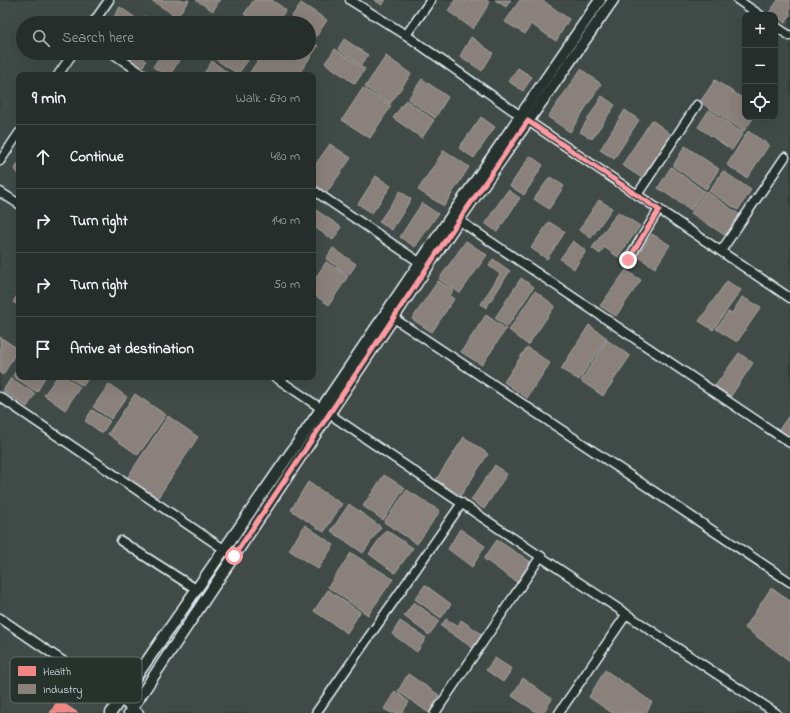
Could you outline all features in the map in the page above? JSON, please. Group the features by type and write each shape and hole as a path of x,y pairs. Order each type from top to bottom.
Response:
{"main road":[{"path":"586,29 600,0"},
{"path":"142,699 252,530 325,411 586,29 613,0"},
{"path":"142,668 241,523 325,411"},
{"path":"241,523 252,530"},
{"path":"110,713 118,703"}],"street":[{"path":"98,16 109,0"},
{"path":"350,0 406,35 524,118 790,298"},
{"path":"406,35 432,0"},
{"path":"738,0 756,12"},
{"path":"778,28 790,36"},
{"path":"60,72 68,60"},
{"path":"122,60 140,72"},
{"path":"637,195 697,105"},
{"path":"0,161 16,137"},
{"path":"721,251 785,157"},
{"path":"0,192 16,202"},
{"path":"316,192 424,265"},
{"path":"628,260 659,210"},
{"path":"456,218 790,443"},
{"path":"390,315 790,582"},
{"path":"278,380 541,556 626,615 776,713"},
{"path":"0,397 234,556"},
{"path":"316,713 462,503"},
{"path":"121,541 196,589"},
{"path":"435,713 541,556"},
{"path":"559,713 626,615"},
{"path":"0,618 57,657"},
{"path":"124,703 134,711"}],"shaded area":[{"path":"0,0 790,0 790,713 0,713"}],"building: Health":[{"path":"56,703 63,703 78,713 50,713"}],"building: Industry":[{"path":"151,0 189,0 178,16"},
{"path":"196,0 220,0 213,11"},
{"path":"254,0 272,0 286,10 281,16 247,16 244,14"},
{"path":"374,0 386,0 382,5"},
{"path":"455,0 486,0 490,2 473,29 448,11"},
{"path":"495,0 511,0 506,7"},
{"path":"520,0 542,0 569,19 556,41 531,24 525,34 505,22"},
{"path":"778,0 790,0 790,16 785,23 778,17 778,12 770,12"},
{"path":"301,3 327,20 316,37 316,16 292,16"},
{"path":"120,7 133,16 114,16"},
{"path":"471,37 493,53 482,71 460,56"},
{"path":"344,39 368,55 361,65 338,49"},
{"path":"335,49 365,69 355,84 325,63"},
{"path":"386,56 411,74 390,104 365,87"},
{"path":"131,60 146,61 142,68"},
{"path":"158,60 180,60 172,72 161,72 153,67"},
{"path":"217,60 248,60 239,72 235,72"},
{"path":"258,60 308,60 300,72 250,72"},
{"path":"212,61 227,72 205,72"},
{"path":"518,68 532,77 523,91 508,81"},
{"path":"581,69 601,84 570,132 548,117"},
{"path":"422,79 448,97 435,118 408,99"},
{"path":"715,80 742,98 742,120 752,120 744,131 700,102"},
{"path":"363,88 391,106 370,138 342,120"},
{"path":"602,96 615,105 592,139 580,132"},
{"path":"406,100 434,120 422,138 393,118"},
{"path":"625,110 639,120 614,159 600,150"},
{"path":"709,110 743,133 732,150 698,127"},
{"path":"481,117 495,127 474,158 459,148"},
{"path":"652,120 672,135 642,178 622,165"},
{"path":"748,131 769,145 747,178 727,165"},
{"path":"330,144 351,158 325,195 316,189 316,164"},
{"path":"685,146 719,169 706,189 673,166"},
{"path":"444,150 469,167 444,206 418,190"},
{"path":"530,156 543,165 524,195 510,186"},
{"path":"671,167 704,191 691,210 658,188"},
{"path":"723,171 751,190 738,210 709,191"},
{"path":"376,176 391,186 372,213 358,204"},
{"path":"550,177 564,186 549,209 534,199"},
{"path":"508,190 520,198 497,232 485,223"},
{"path":"400,191 411,199 392,230 379,222"},
{"path":"706,191 740,215 726,236 691,213"},
{"path":"599,200 612,208 591,238 579,230"},
{"path":"422,203 438,214 415,247 400,237"},
{"path":"316,210 341,227 333,240 316,228"},
{"path":"618,212 640,226 618,257 604,247 600,254 592,248"},
{"path":"549,222 565,232 547,259 531,248"},
{"path":"652,234 670,245 655,268 637,256"},
{"path":"466,241 487,255 460,293 439,279"},
{"path":"573,241 586,251 574,269 560,259"},
{"path":"333,248 356,264 349,275 326,259"},
{"path":"493,259 510,271 486,308 481,304 500,274 489,266"},
{"path":"326,262 348,276 329,305 316,296 316,277"},
{"path":"626,270 641,280 616,316 600,306"},
{"path":"521,278 534,287 507,327 495,318"},
{"path":"438,281 453,290 450,296 454,299 432,332 412,319"},
{"path":"727,281 741,290 713,330 699,321"},
{"path":"535,291 555,306 528,345 509,330"},
{"path":"742,297 761,307 737,342 716,329 728,312 732,313"},
{"path":"486,315 506,329 482,365 461,352"},
{"path":"589,325 607,338 579,380 561,369"},
{"path":"0,337 16,348 16,352 3,375 0,373"},
{"path":"607,340 630,356 603,396 581,381"},
{"path":"527,347 550,363 527,398 504,382"},
{"path":"739,353 753,363 731,396 715,386"},
{"path":"16,370 16,378 13,376"},
{"path":"11,378 35,394 27,407 3,391"},
{"path":"19,380 43,380 37,392"},
{"path":"55,380 70,380 80,387 65,410 44,395"},
{"path":"74,380 87,380 83,386"},
{"path":"109,384 127,397 111,419 93,407"},
{"path":"135,394 166,415 138,455 108,434"},
{"path":"92,410 110,421 102,433 85,421"},
{"path":"790,414 790,439 778,431"},
{"path":"168,416 198,437 157,499 127,478"},
{"path":"464,437 488,454 461,495 436,480"},
{"path":"495,465 507,474 484,509 471,500"},
{"path":"384,475 405,488 383,520 363,506"},
{"path":"308,482 342,504 324,532 291,510"},
{"path":"407,490 440,511 417,544 384,522"},
{"path":"349,504 381,527 363,553 331,531"},
{"path":"305,525 334,545 318,569 289,550"},
{"path":"460,529 485,546 472,567 448,549"},
{"path":"386,530 413,548 395,573 369,554"},
{"path":"497,540 531,562 518,583 484,559"},
{"path":"351,553 393,579 368,615 328,587"},
{"path":"425,585 451,604 441,618 415,599"},
{"path":"771,588 790,601 790,661 745,628"},
{"path":"328,590 360,612 347,633 314,611"},
{"path":"414,602 439,621 429,635 404,616"},
{"path":"446,619 458,626 461,620 483,635 474,649 441,626"},
{"path":"400,621 426,638 417,652 392,634"},
{"path":"495,658 512,669 503,682 486,670"},
{"path":"605,670 652,702 646,713 612,713 589,697"},
{"path":"408,674 439,695 429,713 398,691"},
{"path":"523,678 552,699 543,713 538,713 512,696"},
{"path":"395,691 409,702 402,713 391,713 384,709"}],"route":[{"path":"234,556 459,220 528,121 659,210 628,260"}]}
